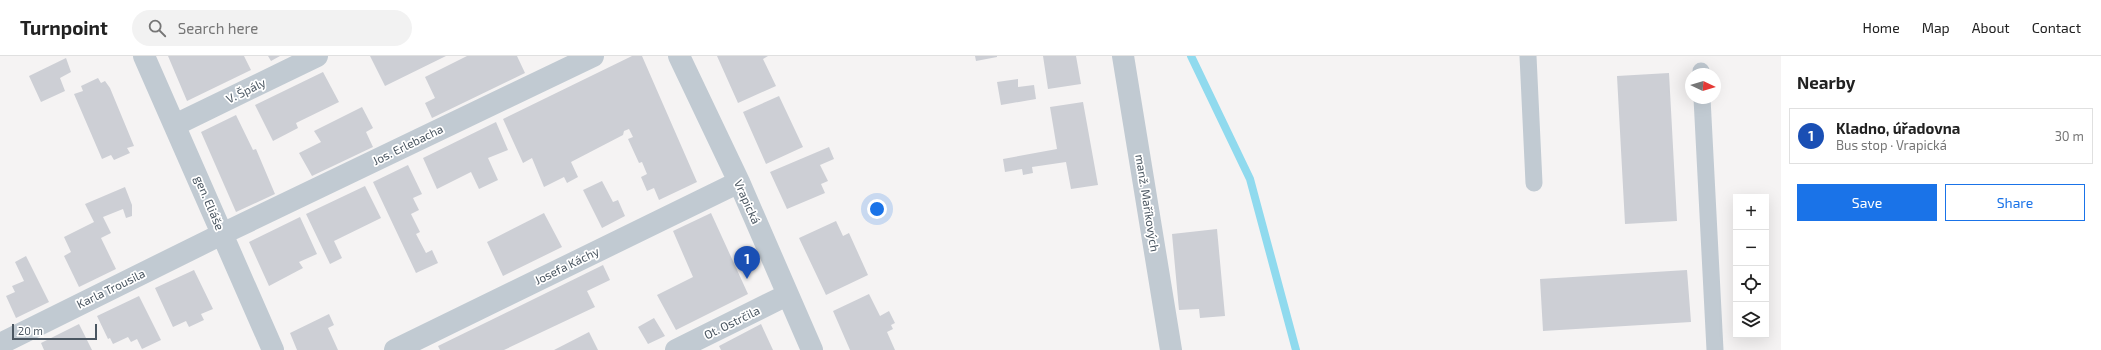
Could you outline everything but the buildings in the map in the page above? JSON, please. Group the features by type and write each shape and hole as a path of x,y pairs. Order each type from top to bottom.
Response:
{"street":[{"name":"gen. Eliáše","path":"144,56 273,350"},
{"name":"V. Špály","path":"175,125 318,56"},
{"name":"Jos. Erlebacha","path":"222,234 593,56"},
{"name":"Vrapická","path":"679,56 739,182 812,350"},
{"name":"manž. Maříkových","path":"1123,56 1172,350"},
{"name":"Josefa Káchy","path":"395,350 739,182"},
{"name":"Karla Trousila","path":"0,344 222,234"},
{"name":"Ot. Ostrčila","path":"676,350 787,295"}],"lane":[{"path":"1528,56 1534,183"},
{"path":"1702,104 1715,350"}],"waterway":[{"path":"1191,56 1250,179 1296,350"}],"place":[{"name":"Kladno, úřadovna","path":"747,279"}]}
